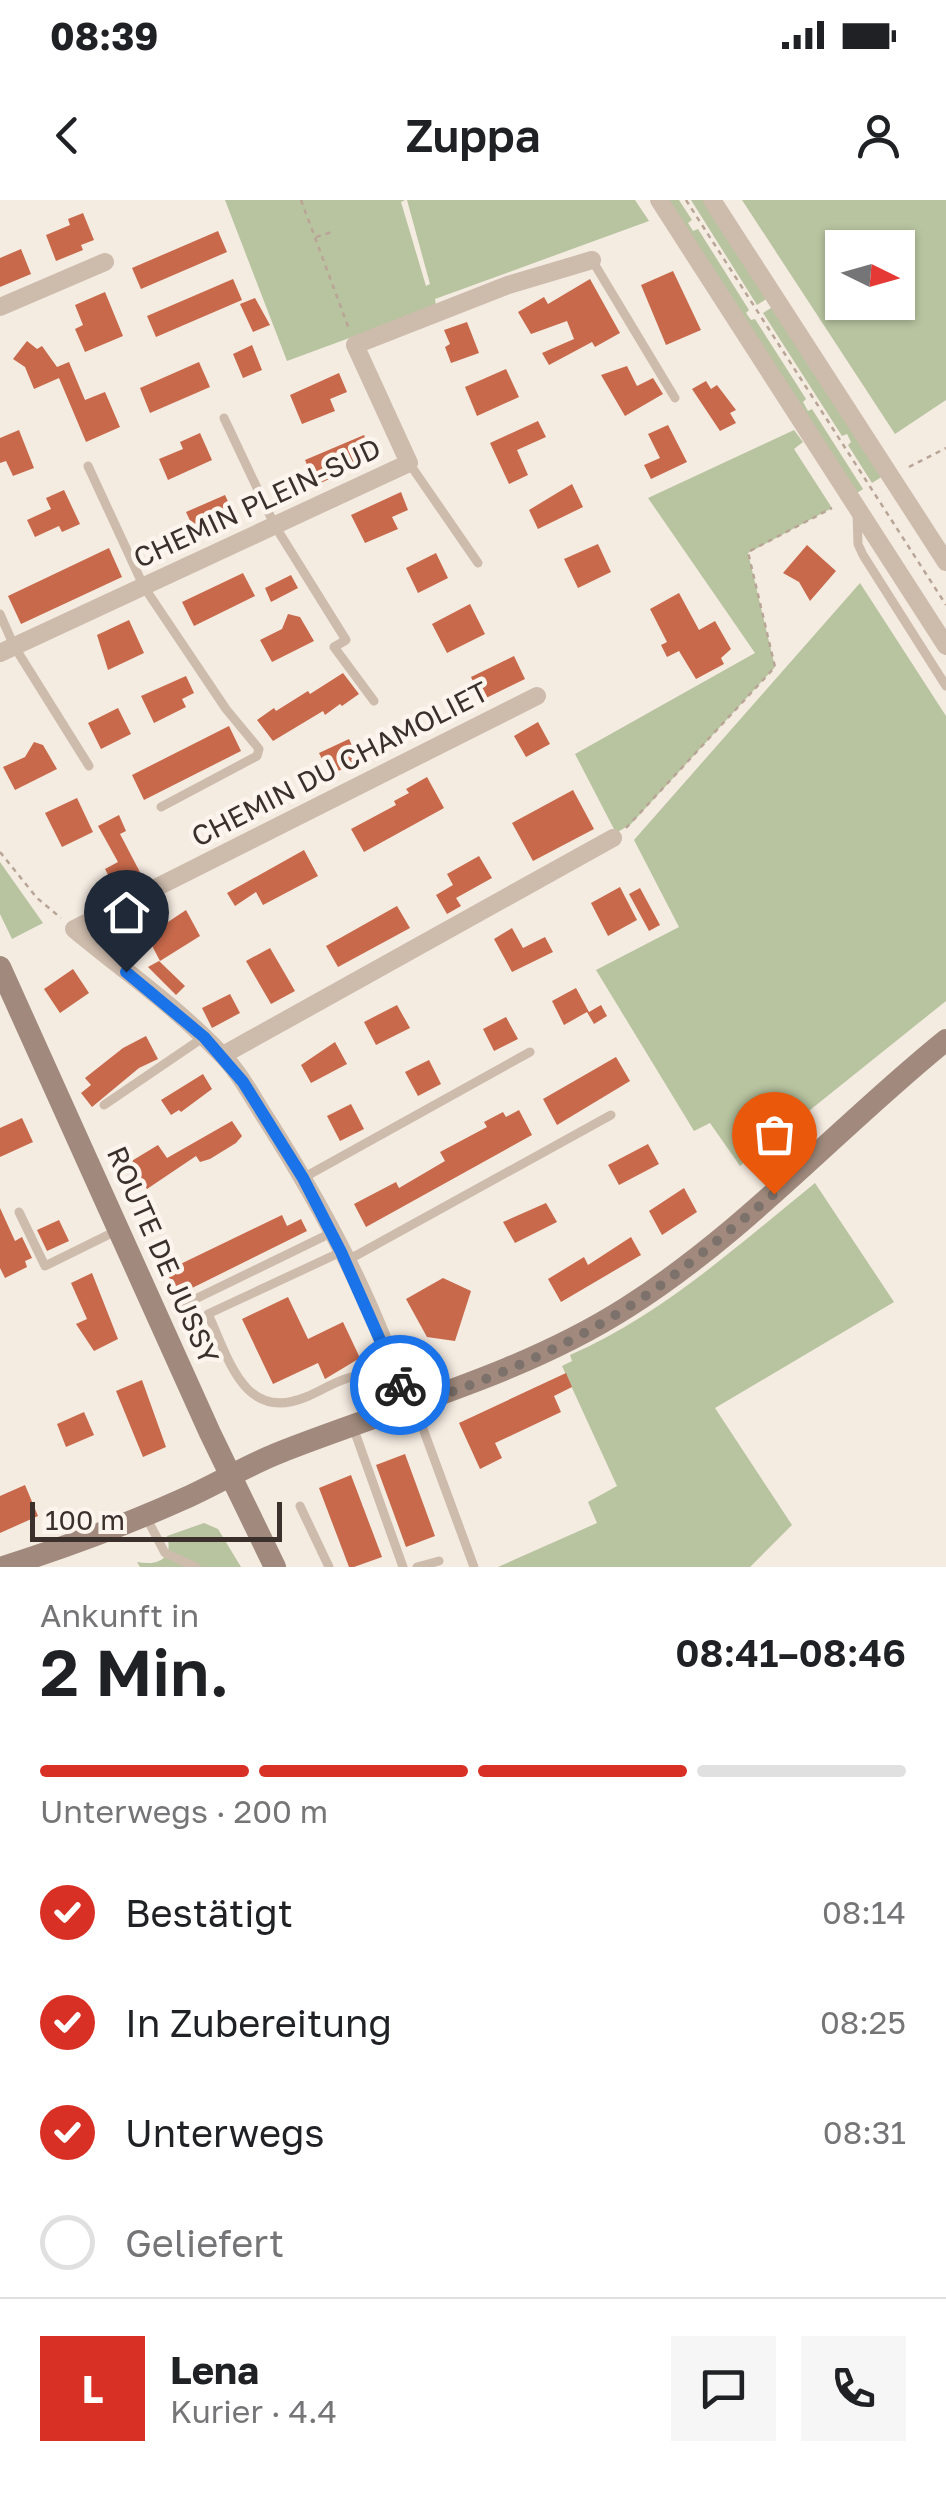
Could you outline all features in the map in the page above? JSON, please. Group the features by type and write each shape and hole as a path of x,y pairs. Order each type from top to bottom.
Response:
{"main road":[{"name":"ROUTE DE JUSSY","path":"0,966 274,1567"},
{"path":"3,1567 145,1515 407,1399 461,1388 583,1333 661,1284 803,1171 872,1099 946,1040"}],"street":[{"path":"658,200 946,646"},
{"path":"712,200 946,562"},
{"path":"355,345 508,285 592,260"},
{"path":"0,308 105,262"},
{"name":"CHEMIN PLEIN-SUD","path":"7,650 409,463 355,345"},
{"name":"CHEMIN DU CHAMOLIET","path":"74,929 537,696"},
{"path":"223,1055 613,838"},
{"path":"74,929 223,1055 303,1178 407,1399"}],"lane":[{"path":"592,260 675,398"},
{"path":"224,418 275,526 346,640 334,647 374,701"},
{"path":"409,463 478,563"},
{"path":"88,466 144,586 226,709 259,749 257,756 160,806"},
{"path":"855,505 856,531 863,556 946,686"},
{"path":"0,614 7,650 89,766"},
{"path":"104,1106 204,1037"},
{"path":"303,1178 530,1052"},
{"path":"474,1567 407,1399 357,1376 293,1403 268,1404 248,1391 238,1378 208,1314 343,1257 611,1115"},
{"path":"19,1212 45,1266 118,1230"},
{"path":"183,1306 331,1233"},
{"path":"352,1425 404,1567"},
{"path":"300,1506 329,1567"},
{"path":"145,1515 165,1553 196,1567"},
{"path":"417,1567 439,1561"}],"path":[{"path":"301,200 355,345"},
{"path":"686,200 946,605"},
{"path":"315,237 336,231"},
{"path":"907,468 946,448"},
{"path":"613,838 631,824 775,667 748,552 832,508"},
{"path":"0,852 37,898 74,929"}],"green space":[{"path":"225,200 405,200 401,202 426,286 430,284 407,200 635,200 649,221 435,299 436,306 287,361"},
{"path":"667,200 679,200 692,220 688,223 693,231 698,229 749,310 746,313 751,320 755,319 806,399 803,402 808,411 812,409 863,489 854,495"},
{"path":"691,200 706,200 768,298 757,305"},
{"path":"742,200 946,200 946,400 895,434"},
{"path":"774,306 883,476 872,483 848,445 851,442 847,434 842,436 763,313"},
{"path":"794,430 803,442 794,449 832,508 748,553 775,667 631,824 616,833 575,754 755,653 648,498"},
{"path":"860,583 946,716 946,1001 740,1166 710,1123 694,1131 596,970 679,927 634,840"},
{"path":"0,862 43,923 12,939 0,914"},
{"path":"815,1183 894,1302 715,1408 792,1525 750,1567 498,1567 597,1523 588,1502 617,1486 562,1366 572,1361 570,1355 667,1300"},
{"path":"204,1523 218,1529 241,1567 140,1567 137,1562 157,1562 166,1555 167,1536"}],"building":[{"path":"83,213 94,240 81,245 83,250 56,261 46,235 70,225 68,219"},
{"path":"218,231 227,252 141,289 132,268"},
{"path":"21,249 31,274 0,287 0,258"},
{"path":"673,271 701,330 666,345 641,285"},
{"path":"233,279 242,300 156,337 147,316"},
{"path":"590,279 620,333 595,347 592,342 549,365 542,353 574,339 567,321 531,334 518,312 544,297 548,304"},
{"path":"105,292 123,336 85,352 75,329 83,325 75,305"},
{"path":"255,298 270,325 253,332 240,304"},
{"path":"467,322 479,353 451,363 444,330"},
{"path":"27,341 37,349 42,346 57,367 69,362 85,400 105,392 120,427 86,442 59,378 34,389 25,367 13,359"},
{"path":"252,345 262,370 243,378 233,354"},
{"path":"199,362 210,387 150,413 140,388"},
{"path":"627,366 637,386 653,378 663,394 625,416 601,375"},
{"path":"506,369 519,397 477,416 465,387"},
{"path":"339,373 347,392 330,399 335,411 302,424 290,395"},
{"path":"706,381 711,389 717,385 736,410 730,413 736,423 720,431 692,389"},
{"path":"538,421 546,437 517,450 528,475 509,484 490,443"},
{"path":"668,425 687,462 651,479 644,465 660,458 648,434"},
{"path":"19,430 34,468 13,476 6,461 0,463 0,438"},
{"path":"200,433 212,460 168,480 159,459 183,449 180,442"},
{"path":"364,435 374,459 316,485 305,460"},
{"path":"572,484 583,507 538,529 529,510"},
{"path":"64,490 80,524 62,532 59,526 35,537 27,520 51,509 46,498"},
{"path":"401,492 408,510 392,517 398,529 365,543 351,515"},
{"path":"225,495 236,519 197,536 186,512"},
{"path":"598,544 611,572 578,588 564,559"},
{"path":"807,545 836,571 810,601 799,582 783,573"},
{"path":"109,548 122,577 21,624 8,596"},
{"path":"436,553 448,578 418,593 406,568"},
{"path":"243,573 255,596 194,626 182,602"},
{"path":"291,575 298,588 271,602 265,588"},
{"path":"679,593 699,630 715,621 731,649 721,658 724,664 696,679 679,651 667,657 661,645 667,642 650,609"},
{"path":"470,604 485,634 447,653 432,624"},
{"path":"288,614 300,617 314,641 272,662 260,640 282,629"},
{"path":"129,620 144,653 108,670 97,635"},
{"path":"514,656 525,679 482,700 471,677"},
{"path":"343,673 359,694 342,706 325,715 323,711 273,741 257,720 308,691 310,694"},
{"path":"186,676 194,693 182,699 186,707 154,723 141,696"},
{"path":"118,708 131,734 101,749 88,723"},
{"path":"538,722 550,744 526,757 514,736"},
{"path":"229,726 241,751 144,800 132,775"},
{"path":"349,739 359,761 330,775 319,753"},
{"path":"34,742 43,745 57,769 15,790 3,767 25,757"},
{"path":"427,777 444,808 364,852 351,829 396,805 394,801 409,793 406,789"},
{"path":"573,790 594,829 533,861 512,823"},
{"path":"77,798 93,832 62,847 45,813"},
{"path":"119,815 126,831 120,834 143,878 117,892 105,869 118,862 98,826"},
{"path":"304,850 318,876 263,905 256,892 235,906 227,893"},
{"path":"479,856 492,878 456,898 461,906 447,914 436,895 453,885 447,874"},
{"path":"620,887 637,920 608,936 591,903"},
{"path":"640,888 660,925 649,931 629,894"},
{"path":"397,906 410,928 338,967 326,946"},
{"path":"186,910 200,936 160,961 147,936"},
{"path":"512,928 523,948 545,937 553,952 512,972 494,939"},
{"path":"270,948 295,991 271,1004 246,961"},
{"path":"159,961 185,986 176,995 148,967"},
{"path":"73,969 89,993 60,1013 44,989"},
{"path":"576,988 589,1012 601,1005 607,1016 594,1024 587,1012 564,1025 552,1001"},
{"path":"230,994 240,1013 212,1028 202,1008"},
{"path":"397,1005 410,1028 376,1045 364,1022"},
{"path":"506,1017 518,1039 494,1051 483,1029"},
{"path":"146,1036 158,1059 139,1068 92,1107 81,1093 91,1085 85,1078 123,1048"},
{"path":"335,1042 347,1064 311,1083 301,1065"},
{"path":"616,1057 630,1081 557,1125 543,1099"},
{"path":"429,1060 441,1084 418,1096 405,1072"},
{"path":"203,1074 212,1089 171,1115 161,1100"},
{"path":"351,1104 364,1129 340,1141 327,1116"},
{"path":"519,1110 532,1135 366,1227 354,1204 396,1182 399,1188 445,1161 440,1152 487,1127 484,1122 503,1112 506,1117"},
{"path":"22,1118 33,1142 0,1157 0,1128"},
{"path":"232,1121 242,1136 236,1143 210,1159 200,1162 196,1156 147,1189 130,1162 158,1145 167,1158"},
{"path":"648,1144 659,1164 619,1185 608,1165"},
{"path":"684,1188 697,1212 662,1235 649,1211"},
{"path":"546,1203 557,1222 515,1243 503,1222"},
{"path":"0,1208 15,1241 22,1237 32,1258 25,1261 27,1267 5,1278 0,1268"},
{"path":"282,1215 287,1226 301,1219 307,1231 178,1295 166,1271"},
{"path":"59,1220 69,1241 47,1251 37,1230"},
{"path":"631,1237 641,1255 561,1302 548,1279 584,1257 588,1265"},
{"path":"92,1273 118,1339 94,1351 76,1324 87,1319 71,1283"},
{"path":"443,1278 471,1291 455,1341 427,1337 406,1299"},
{"path":"288,1297 308,1339 343,1322 360,1358 325,1379 318,1363 273,1384 242,1319"},
{"path":"566,1373 572,1387 554,1396 561,1412 495,1443 502,1458 480,1469 459,1423"},
{"path":"142,1380 166,1447 143,1457 116,1391"},
{"path":"84,1412 94,1435 66,1447 57,1424"},
{"path":"405,1454 435,1536 406,1547 376,1465"},
{"path":"351,1475 382,1557 354,1567 349,1567 319,1488"},
{"path":"25,1485 38,1516 0,1533 0,1496"}],"way so far":[{"path":"400,1385 406,1407 461,1388 583,1333 661,1284 774,1194"}],"route":[{"path":"126,972 204,1037 243,1082 303,1178 341,1252 400,1385"}]}
